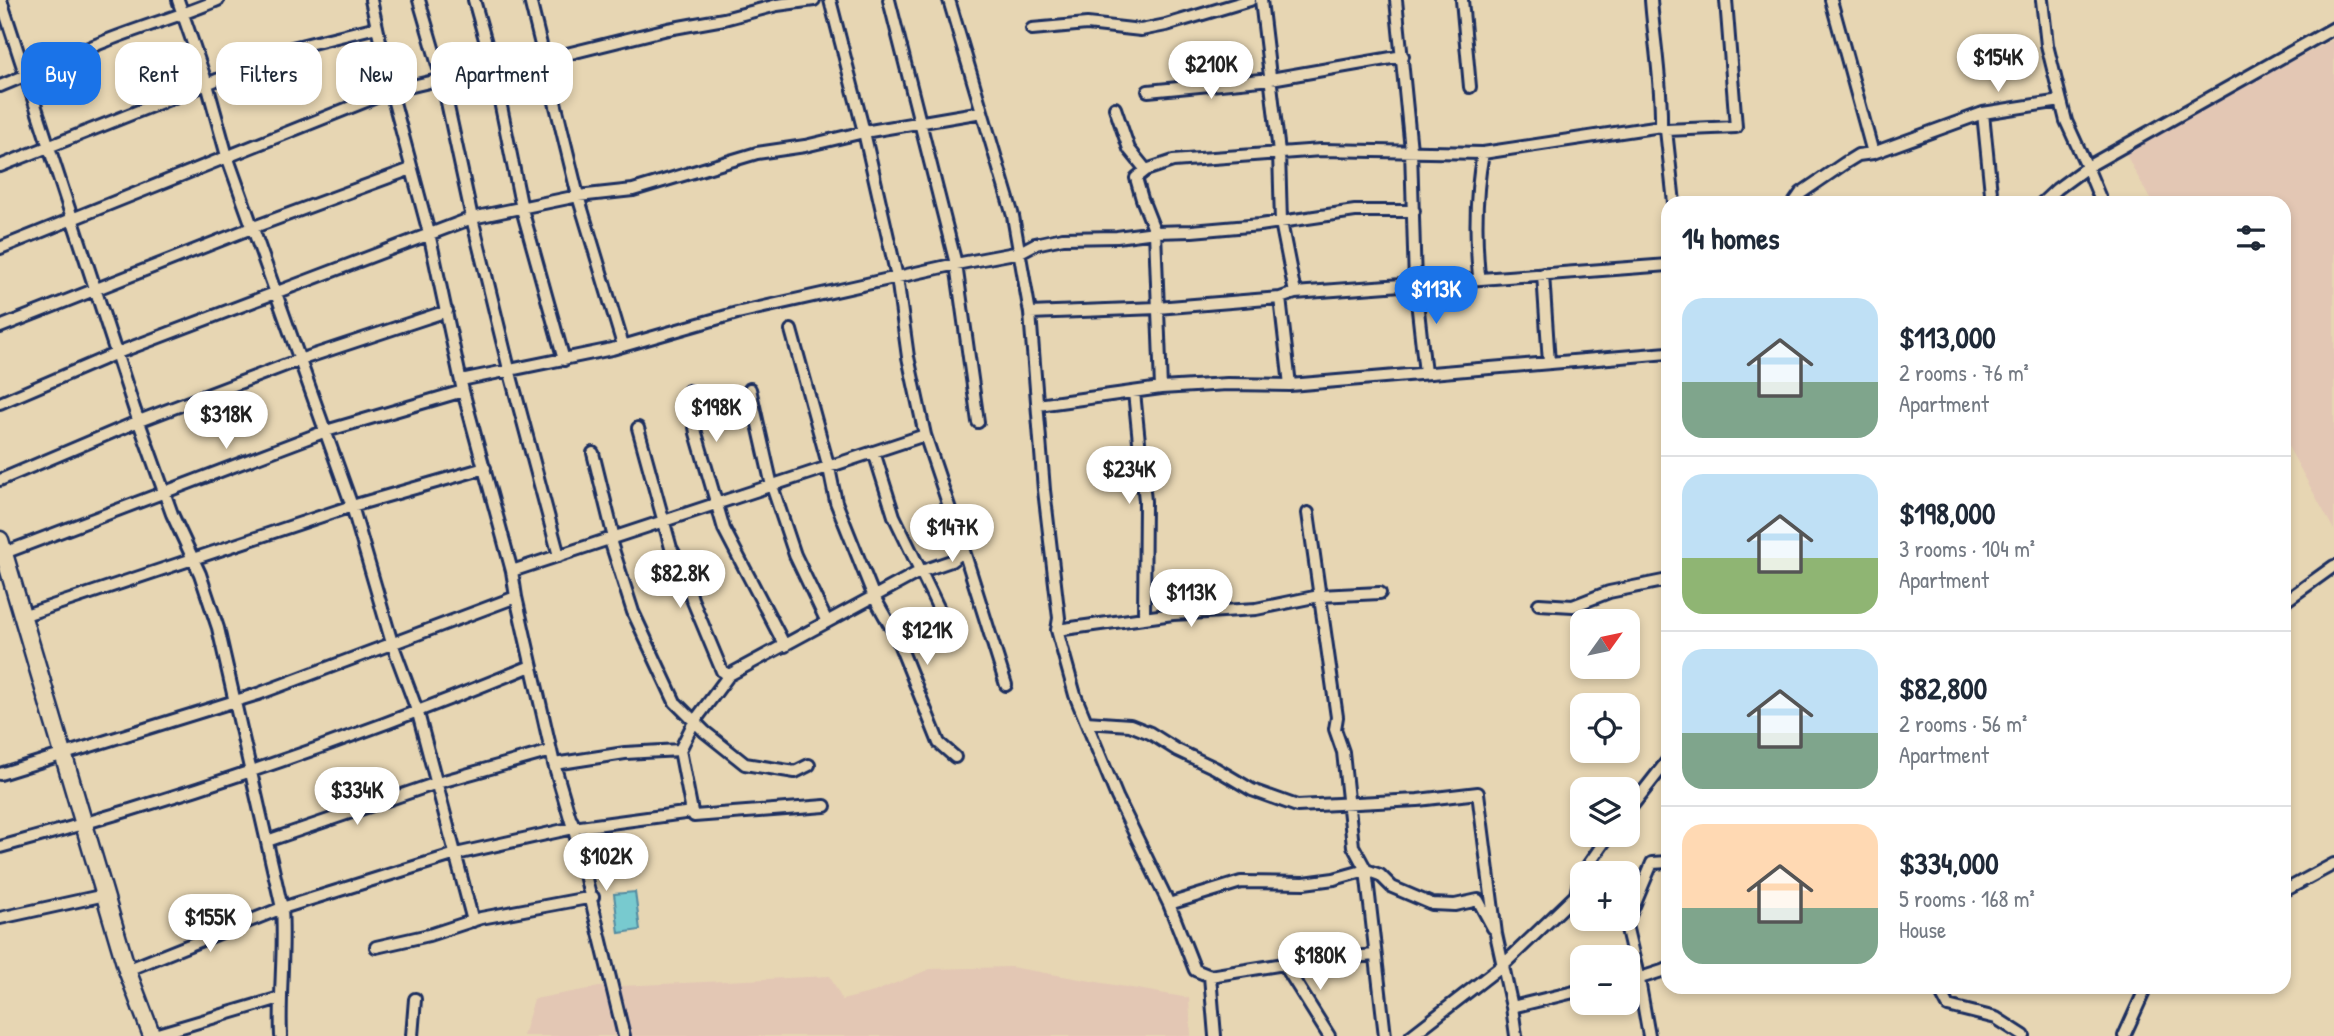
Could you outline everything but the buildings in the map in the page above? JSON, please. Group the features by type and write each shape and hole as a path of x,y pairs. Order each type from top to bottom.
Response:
{"main road":[{"path":"2,546 127,970 151,1036"}],"street":[{"path":"178,0 208,84 228,156 352,506 392,643 418,713 473,921"},
{"path":"101,44 218,0"},
{"path":"371,0 380,42"},
{"path":"419,0 431,42"},
{"path":"474,0 486,42"},
{"path":"530,0 541,42"},
{"path":"573,53 668,29 724,19 777,5 814,0"},
{"path":"830,0 897,277 908,357 925,435 1006,685"},
{"path":"888,0 956,264 978,422"},
{"path":"949,0 1013,216 1020,252 1030,313 1044,489 1059,618 1057,630 1075,695 1117,797 1169,905 1195,970 1210,976 1284,964 1374,955"},
{"path":"1032,29 1087,24 1141,30 1250,0"},
{"path":"1261,0 1279,152 1281,222 1295,293"},
{"path":"1396,0 1411,150 1415,283 1425,373"},
{"path":"1462,0 1470,87"},
{"path":"1651,0 1663,128 1673,196"},
{"path":"1161,388 1155,232 1136,178 1146,170 1173,161 1279,152 1411,150 1483,153 1663,128 1736,127 1726,0"},
{"path":"1831,0 1873,153"},
{"path":"2042,0 2047,45 2066,121 2099,196"},
{"path":"2,1 21,64"},
{"path":"0,166 292,48 377,27"},
{"path":"2049,196 2087,167 2334,27"},
{"path":"1149,91 1271,79 1403,56"},
{"path":"0,86 21,78"},
{"path":"1799,196 1858,155 1873,153 1983,113 2061,101"},
{"path":"34,105 139,421 164,491 200,574 218,628 282,908 284,943 280,998 281,1036"},
{"path":"0,248 358,105"},
{"path":"394,105 429,233 462,385 512,570 531,666 624,1036"},
{"path":"448,105 509,369 559,556"},
{"path":"501,105 522,209 564,360"},
{"path":"557,105 578,196 623,345"},
{"path":"1115,107 1129,149 1146,170"},
{"path":"0,403 117,353 472,218 578,196 633,190 757,153 982,112"},
{"path":"1983,113 1991,196"},
{"path":"1479,276 1476,243 1477,187 1483,153"},
{"path":"0,327 254,227 411,169"},
{"path":"2,546 509,369 564,360 737,313 1020,252 1035,244 1063,238 1192,232 1355,211 1414,211"},
{"path":"1030,313 1157,308 1280,298 1295,293 1661,266"},
{"path":"1543,274 1549,363"},
{"path":"1280,298 1290,385"},
{"path":"0,480 139,421 299,360 447,311"},
{"path":"791,330 836,502 874,597 896,636 939,743 955,757"},
{"path":"1038,405 1161,388 1227,384 1290,385 1661,354"},
{"path":"750,389 772,485 794,555 827,622"},
{"path":"689,391 696,433 724,529 785,646"},
{"path":"1134,392 1145,501 1144,618"},
{"path":"638,428 671,548 685,573 692,599 722,671 729,675"},
{"path":"512,570 925,435"},
{"path":"874,452 894,516 949,630"},
{"path":"593,453 612,539 633,611 676,702 694,722 745,764 795,772 809,765"},
{"path":"22,616 352,506 485,468"},
{"path":"1308,513 1337,717 1335,729 1343,752 1353,846 1366,870 1385,1036"},
{"path":"825,806 694,816 680,750 694,722 729,675 919,572 951,561 964,551"},
{"path":"2291,597 2334,566"},
{"path":"1539,604 1573,606 1609,592 1661,581"},
{"path":"1057,630 1144,618 1256,609 1319,596 1380,593"},
{"path":"0,774 258,694 516,597"},
{"path":"0,847 84,825 250,771 418,713 531,666"},
{"path":"1086,722 1130,725 1150,733 1252,790 1297,806 1418,800 1478,793 1496,934 1516,1036"},
{"path":"267,841 437,783 554,757 680,750"},
{"path":"554,757 573,828"},
{"path":"1640,796 1661,769"},
{"path":"127,970 282,908 456,854 573,828 692,812"},
{"path":"1640,885 1652,863 1661,862"},
{"path":"2291,887 2334,864"},
{"path":"1169,905 1241,882 1304,883 1334,879 1366,870 1380,875 1392,887 1432,904 1455,905 1478,900 1496,934"},
{"path":"0,918 105,895"},
{"path":"376,947 533,907 593,897"},
{"path":"1411,1036 1504,964 1570,905"},
{"path":"1284,964 1329,1036"},
{"path":"1640,980 1661,972"},
{"path":"1210,976 1215,1036"},
{"path":"1640,986 1649,1036"},
{"path":"1512,1007 1570,993"},
{"path":"1942,994 1948,1006 1996,1018 2024,1036"},
{"path":"2124,1036 2143,994"},
{"path":"151,1036 280,998"},
{"path":"412,1036 415,999"}],"shaded area":[{"path":"2334,39 2334,530 2291,452 2291,196 2148,196 2123,149"},
{"path":"1011,967 1189,998 1191,1036 523,1036 534,999 599,987 830,976 842,1000 874,992 930,969"}],"water":[{"path":"635,892 640,930 619,933 614,894"}]}
